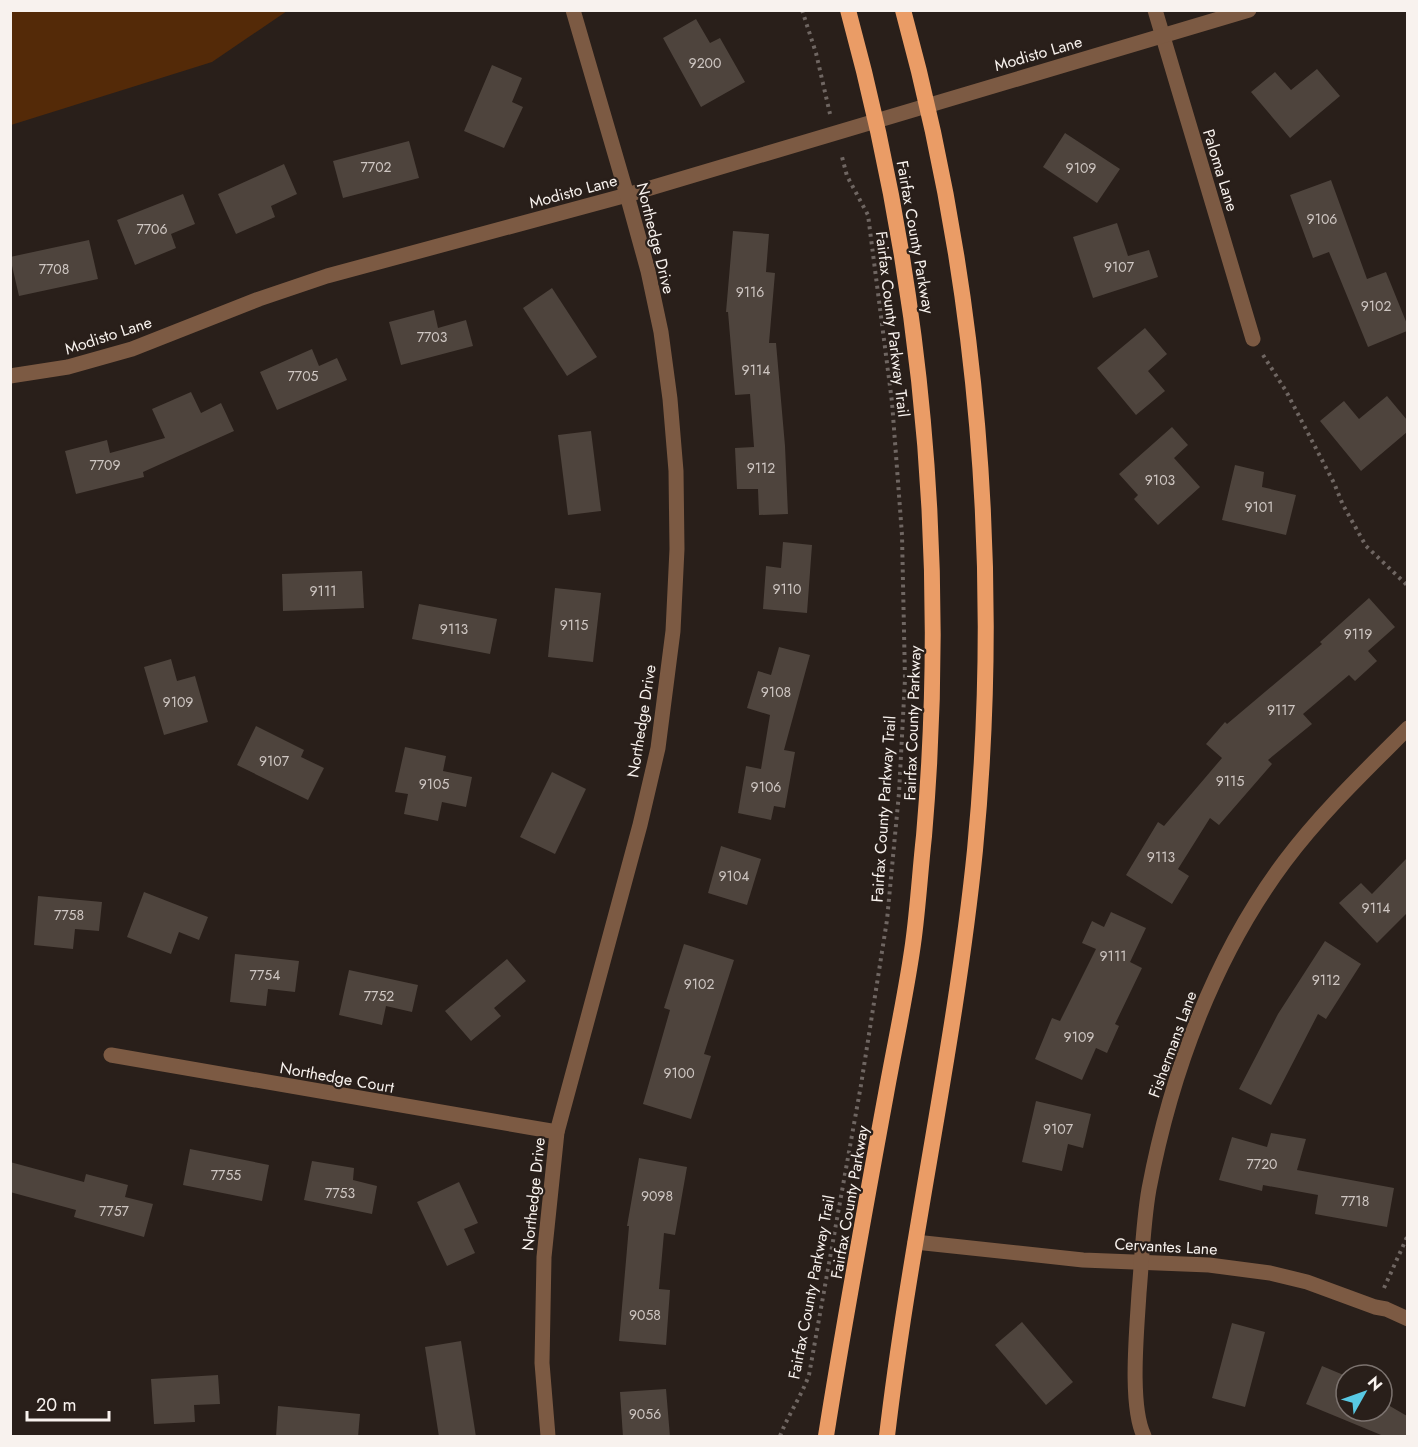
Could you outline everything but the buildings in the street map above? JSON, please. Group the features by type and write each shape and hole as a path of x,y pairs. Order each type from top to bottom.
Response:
{"highway":[{"name":"Fairfax County Parkway","path":"825,1437 913,942 932,723 932,576 921,400 906,278 876,120 848,10"},
{"name":"Fairfax County Parkway","path":"887,1437 915,1242 957,994 981,773 986,623 981,479 972,380 955,250 944,183 903,10"}],"street":[{"name":"Northedge Drive","path":"548,1437 542,1363 544,1257 557,1132 637,836 658,748 673,631 677,549 676,471 661,332 648,271 573,10"},
{"name":"Paloma Lane","path":"1155,10 1253,339"},
{"name":"Modisto Lane","path":"10,376 68,367 132,349 259,299 327,276 627,195 1249,10"},
{"name":"Fishermans Lane","path":"1144,1437 1136,1406 1141,1263 1149,1190 1174,1082 1208,995 1250,913 1285,861 1323,814 1407,728"},
{"name":"Northedge Court","path":"111,1055 557,1132"},
{"name":"Cervantes Lane","path":"915,1242 1083,1260 1209,1264 1270,1273 1307,1282 1374,1307 1386,1309 1407,1319"}],"path":[{"path":"802,10 816,53 822,81"},
{"name":"Fairfax County Parkway Trail","path":"780,1437 788,1416 804,1390 809,1375 861,1085 887,920 899,793 904,679 902,546 892,402 867,215 847,176"},
{"path":"1253,339 1286,391 1361,538 1366,546 1407,586"},
{"path":"1374,1307 1407,1235"}],"shaded area":[{"path":"11,10 287,11 212,62 11,125"}]}
